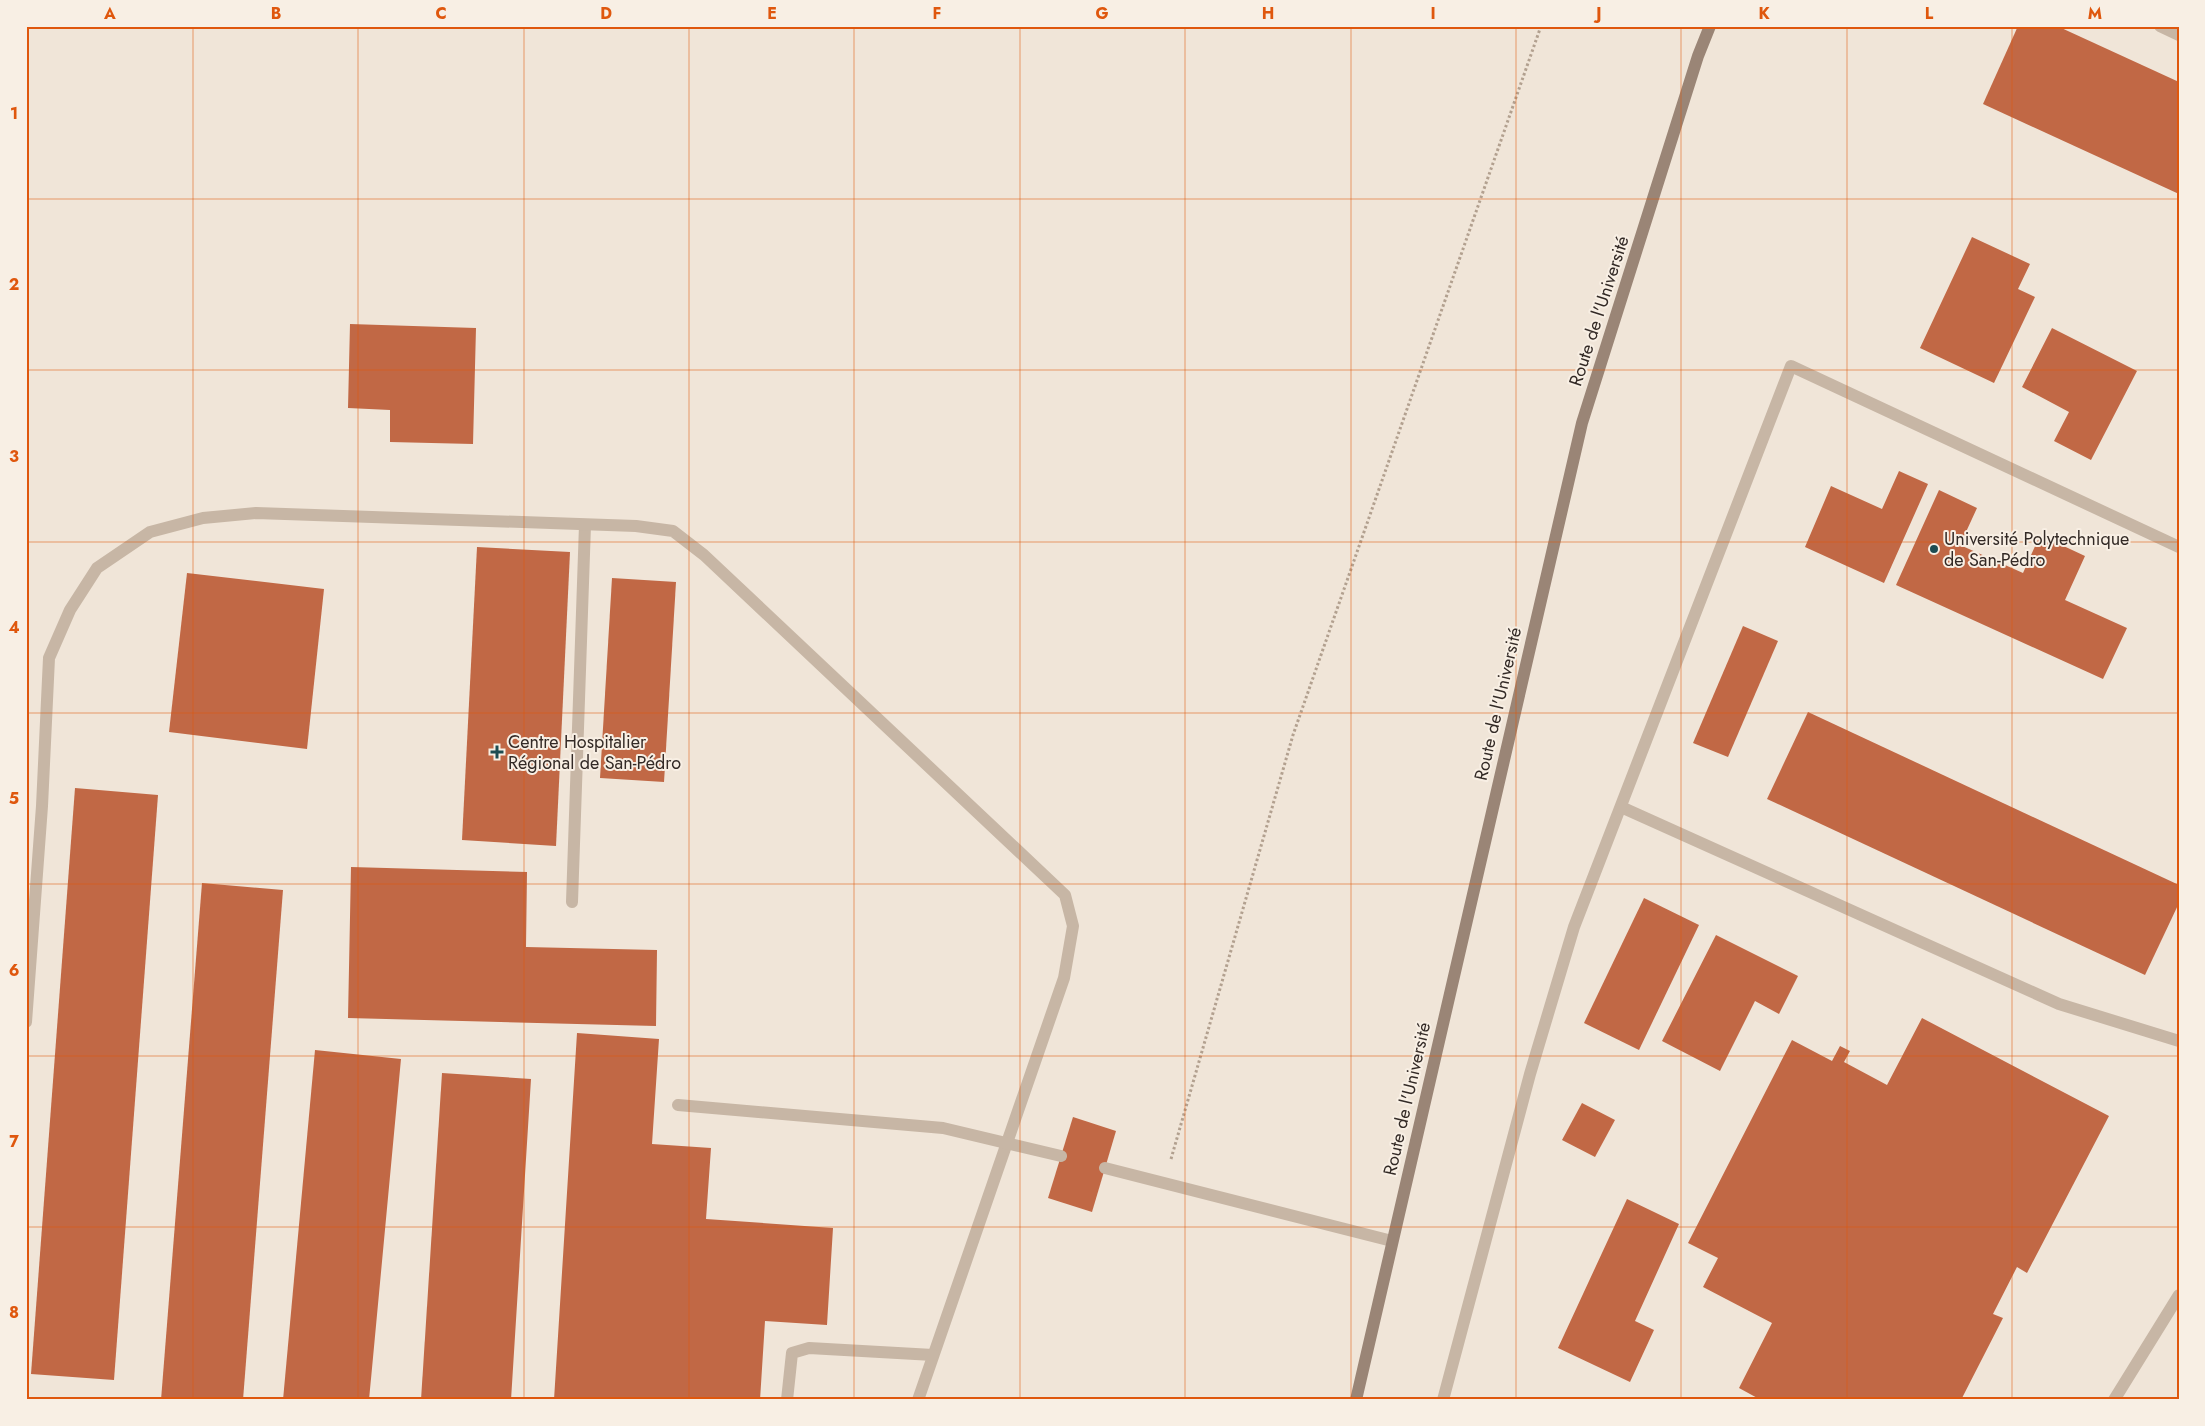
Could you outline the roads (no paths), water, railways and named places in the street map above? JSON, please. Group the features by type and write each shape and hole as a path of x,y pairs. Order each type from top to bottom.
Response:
{"street":[{"name":"Route de l'Université","path":"1356,1400 1582,423 1698,56 1710,26"}],"lane":[{"path":"2160,26 2179,35"},
{"path":"1443,1400 1530,1074 1574,928 1791,366 2179,547"},
{"path":"26,1022 42,806 49,658 70,610 97,568 150,532 203,518 256,513 636,526 673,531 704,555 1065,895 1073,926 1064,978 918,1400"},
{"path":"572,902 586,525"},
{"path":"1620,806 2059,1004 2179,1041"},
{"path":"678,1105 943,1128 1061,1156"},
{"path":"1105,1168 1392,1241"},
{"path":"2114,1400 2179,1295"},
{"path":"787,1400 792,1353 809,1348 933,1355"}],"place":[{"name":"Université Polytechnique de San-Pédro","path":"1934,549"},
{"name":"Centre Hospitalier Régional de San-Pédro","path":"497,752"}]}
